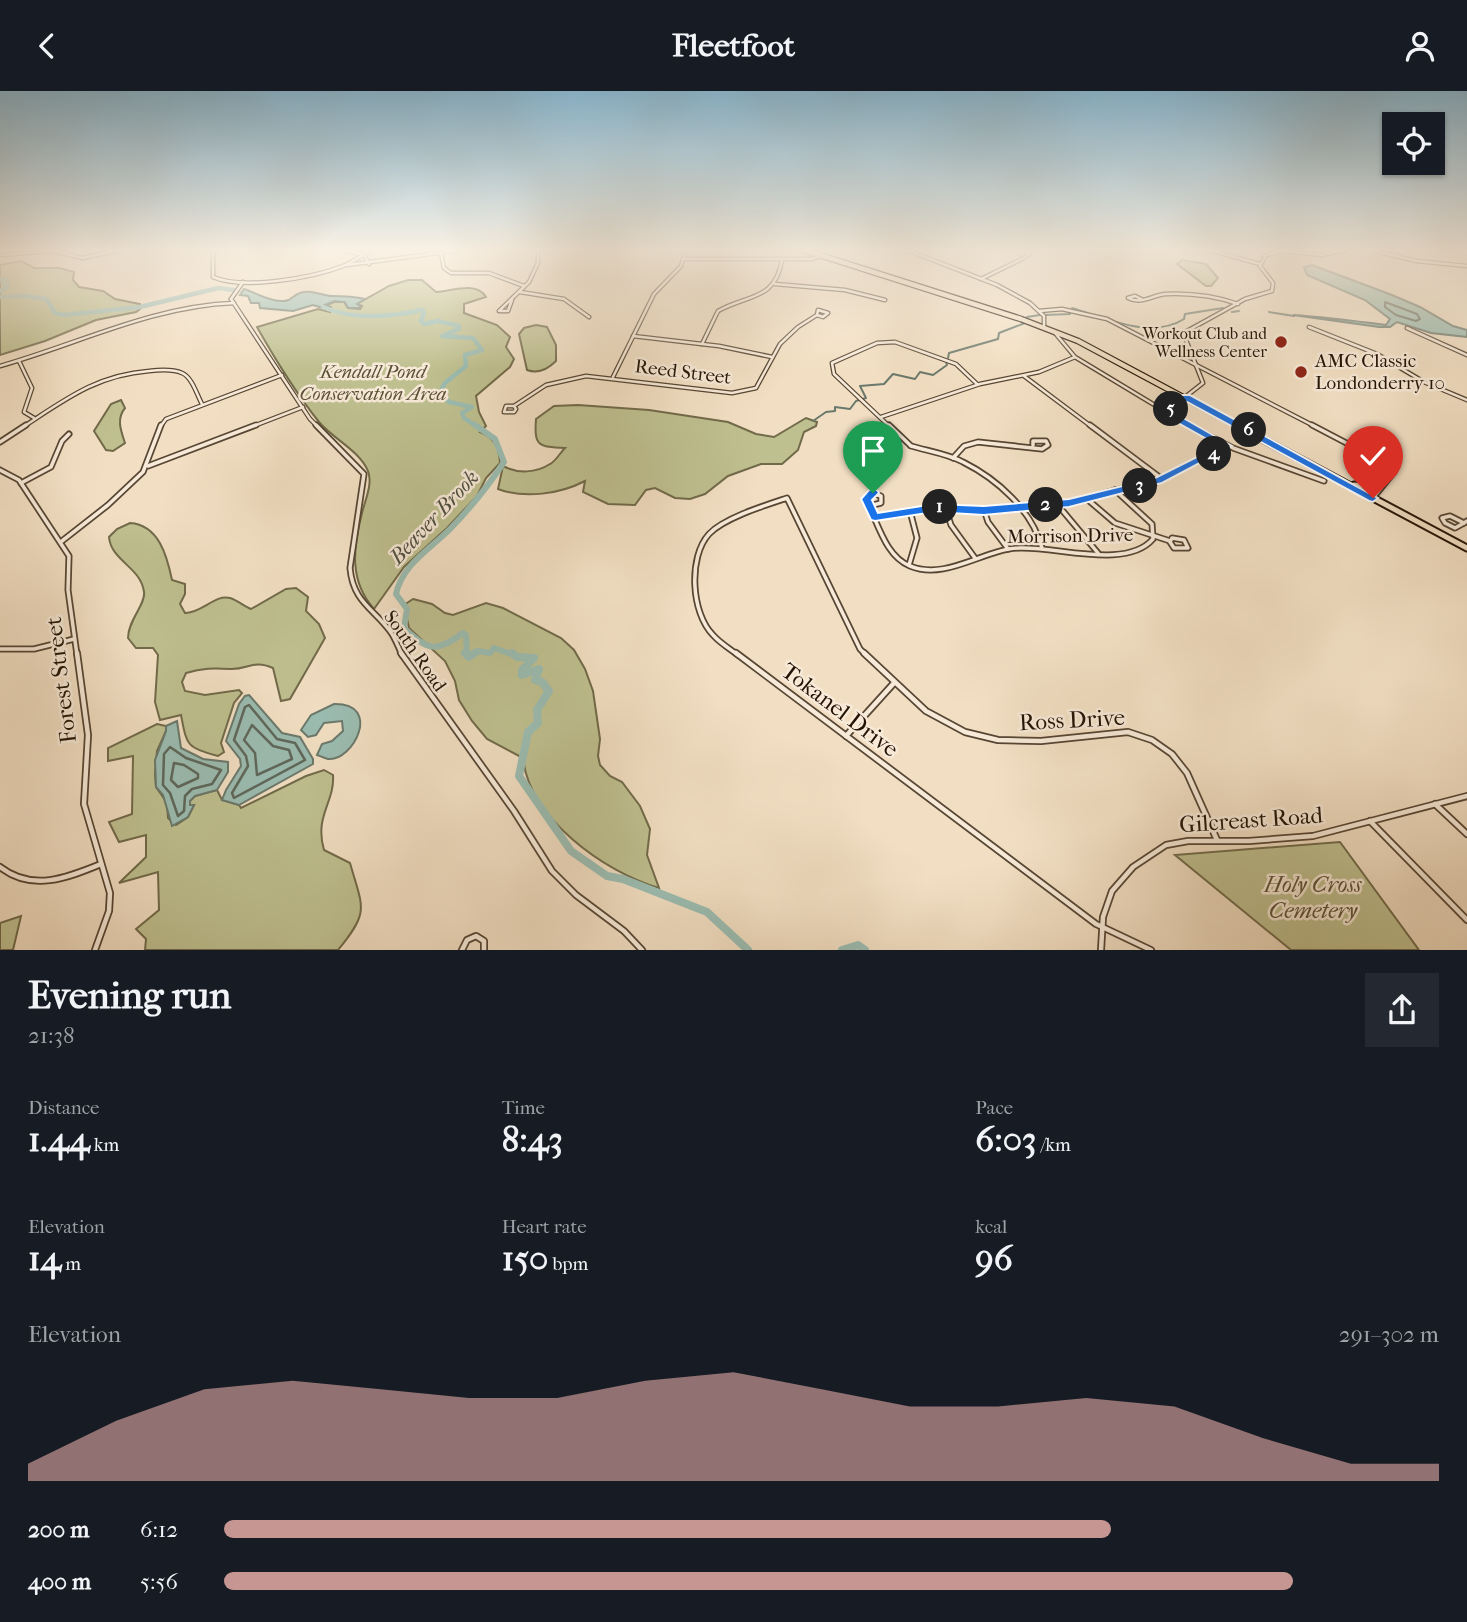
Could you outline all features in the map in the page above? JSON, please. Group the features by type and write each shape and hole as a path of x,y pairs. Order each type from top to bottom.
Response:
{"main road":[{"path":"928,290 1051,329 1078,341 1467,548"},
{"path":"1345,484 1378,486"}],"street":[{"path":"0,366 123,324 190,305 233,301 239,290"},
{"path":"612,378 658,290"},
{"path":"702,344 718,311 753,299 765,290"},
{"path":"845,290 884,300"},
{"path":"1004,290 1040,311 1046,319 1044,327"},
{"path":"1166,412 1202,386 1202,375 1186,340 1186,331 1271,290"},
{"path":"512,300 520,292 564,299 589,317"},
{"path":"1143,300 1170,294 1217,297 1238,304"},
{"name":"South Road","path":"233,301 315,424 364,474 350,568 355,593 391,633 421,686 514,811 552,871 576,895 624,931 642,950"},
{"path":"1040,311 1066,309 1142,334 1211,373 1392,465 1394,472 1365,494"},
{"name":"Reed Street","path":"514,406 534,391 562,380 586,376 744,393 761,385 772,357 803,323 817,315"},
{"path":"1309,327 1377,353 1421,381 1466,398"},
{"path":"1407,328 1467,355"},
{"path":"1051,329 1075,357 1227,446 1324,481"},
{"path":"633,336 702,344 772,357"},
{"path":"1063,344 1069,340 1078,341"},
{"path":"977,384 952,362 898,342 883,342 831,364 832,372 910,445 966,463 1008,491 1039,536 1042,548"},
{"path":"881,417 977,384 1024,376 1075,357"},
{"path":"19,361 32,388 24,412 34,418"},
{"path":"0,442 96,380 135,371 182,373 189,379 202,404"},
{"path":"1202,375 1211,373"},
{"path":"148,465 161,424 169,417 282,375"},
{"path":"1024,376 1160,480"},
{"path":"61,541 81,529 148,465 303,407"},
{"path":"21,483 51,467 62,441 69,434"},
{"path":"953,458 960,447 971,443 1016,447 1033,445"},
{"path":"875,517 945,507 984,510 1020,508 1087,499 1160,480 1227,446"},
{"name":"Forest Street","path":"0,470 14,475 21,483 69,556 68,590 88,735 84,804 108,883 109,911 95,950"},
{"path":"0,478 7,473"},
{"path":"1373,498 1378,486"},
{"name":"Morrison Drive","path":"909,566 934,570 1008,549 1042,548 1098,553 1140,550 1151,543 1154,536 1150,521 1115,490"},
{"path":"869,506 881,503 881,496 868,494 866,499 869,506 891,551 909,566 914,558 919,535 910,511"},
{"name":"Ross Drive","path":"787,498 863,653 935,718 987,739 1041,741 1128,732 1152,740 1172,754 1187,773 1216,840"},
{"name":"Tokanel Drive","path":"787,498 708,535 696,570 699,614 706,629 718,641 1102,928 1151,950"},
{"path":"1087,499 1106,518 1129,529 1170,541 1178,549 1188,548 1181,538 1170,541"},
{"path":"1057,504 1063,514 1091,540 1098,553"},
{"path":"945,507 953,529 975,558"},
{"path":"984,510 988,522 1008,549"},
{"path":"1452,516 1465,522 1455,528 1444,523 1442,517 1452,516"},
{"path":"0,649 34,649 74,639"},
{"path":"846,736 894,683"},
{"name":"Gilcreast Road","path":"1101,950 1104,911 1112,891 1148,854 1177,842 1303,837 1467,796"},
{"path":"1435,804 1467,834"},
{"path":"1370,821 1467,921"},
{"path":"0,866 18,879 40,882 65,879 101,864"},
{"path":"462,950 467,940 476,936 484,941 484,950"}],"green space":[{"path":"0,290 98,290 115,299 140,304 140,309 136,312 96,320 45,341 0,355"},
{"name":"Kendall Pond Conservation Area","path":"382,290 478,290 486,297 464,304 464,313 497,325 510,337 506,347 514,359 510,367 476,396 479,412 486,426 480,432 495,444 500,463 486,478 477,496 404,567 374,609 360,587 355,564 357,539 369,487 368,471 359,457 319,422 286,376 257,327 318,309 330,312 331,307 325,306 334,302 344,302 348,308 360,309 362,306 357,304"},
{"path":"536,325 547,327 556,345 556,361 539,371 527,370 519,334 524,328"},
{"path":"121,400 125,408 120,421 125,443 113,451 106,450 94,431 111,404"},
{"path":"554,406 649,410 728,422 756,434 774,437 806,418 817,422 816,426 804,432 798,450 782,464 761,464 728,476 705,494 690,499 675,498 655,488 646,490 635,505 608,504 583,492 585,481 542,494 519,494 498,489 503,466 527,471 545,467 554,461 565,448 543,446 537,440 536,419"},
{"path":"130,523 148,529 160,543 172,580 185,584 185,594 180,604 185,613 224,597 251,609 286,589 296,588 308,597 306,611 319,624 325,638 290,699 281,701 273,668 266,665 186,673 182,682 185,691 205,695 239,690 242,693 234,703 221,743 224,752 218,756 190,744 181,715 160,720 155,702 158,655 153,648 136,648 128,638 144,592 138,576 115,552 109,537 117,529"},
{"path":"413,599 432,604 453,615 486,603 503,608 561,638 574,650 593,691 600,739 600,765 610,776 622,782 640,806 650,829 647,855 659,888 593,856 554,821 528,780 523,758 487,739 459,700 455,681 445,661 409,628 404,605"},
{"path":"157,724 166,726 166,731 157,751 156,787 167,803 168,818 176,825 188,817 194,805 190,805 190,801 195,796 217,790 222,800 241,808 306,776 324,770 333,775 333,785 321,828 324,850 350,863 361,909 355,926 338,950 145,950 146,939 136,929 159,910 158,872 119,883 146,857 146,835 119,842 109,822 132,814 133,756 108,761 108,748"},
{"name":"Holy Cross Cemetery","path":"1340,842 1419,950 1291,950 1175,855"},
{"path":"21,916 13,950 0,950 0,923"}],"water":[{"path":"247,290 276,301 287,301 300,293 309,292 365,299 357,304 361,306 359,308 348,308 345,302 334,301 325,305 330,307 329,310 313,305 293,311 260,308 259,303 251,303 248,296 240,295"},
{"path":"1342,290 1379,290 1392,295 1453,326 1467,330 1467,337 1431,333 1397,322 1390,327 1379,327 1293,315 1386,325 1390,319 1365,300"},
{"path":"249,695 282,733 300,737 313,759 313,764 239,805 222,800 241,766 240,759 226,741 239,704"},
{"path":"334,704 349,706 357,713 359,732 346,752 328,759 317,755 322,744 332,741 343,731 342,721 324,723 316,735 308,737 301,730 311,715"},
{"path":"177,721 181,748 203,759 228,762 228,772 217,790 195,796 190,801 190,805 194,805 188,817 172,826 163,795 156,787 155,760 166,726"}],"waterway":[{"name":"Beaver Brook","path":"0,297 26,296 46,299 55,313 64,315 140,307 209,290"},
{"name":"Beaver Brook","path":"323,307 359,316 422,310 424,313 421,321 424,324 438,321 459,326 459,329 442,336 473,338 482,350 465,355 466,366 445,383 440,392 449,402 472,407 462,413 464,418 476,426"},
{"path":"1072,308 1128,325 1157,328 1184,319 1185,314 1223,308"},
{"path":"1232,312 1239,311"},
{"path":"1045,315 1070,314 1069,312"},
{"path":"1269,312 1294,316"},
{"path":"1027,317 1040,315"},
{"path":"948,358 949,353 998,339 999,333 1025,323"},
{"path":"813,421 826,412 835,411 835,407 850,409 856,401 866,398 860,386 884,384 893,374 915,379 920,372 933,375 947,365 946,362"},
{"name":"Beaver Brook","path":"467,655 466,635 463,633 446,644 432,647 412,636 404,628 407,609 396,594 411,565 459,519 504,462 495,439 476,426"},
{"name":"Beaver Brook","path":"467,655 469,657 478,651 490,653 494,648 514,655"},
{"name":"Beaver Brook","path":"512,653 517,657 534,658 522,670 522,675 539,669 535,680 542,682 549,691 537,710 538,723 528,732 519,776 571,851 607,876 623,879 707,912 748,950"},
{"name":"Beaver Brook","path":"842,950 858,945 865,950"}],"place":[{"name":"Workout Club and Wellness Center","path":"1281,342"},
{"name":"AMC Classic Londonderry 10","path":"1301,372"}],"route":[{"path":"873,493 868,494 866,499 875,517 934,508 984,510 1069,503 1158,481 1227,446 1166,412 1187,397 1373,498"}]}
